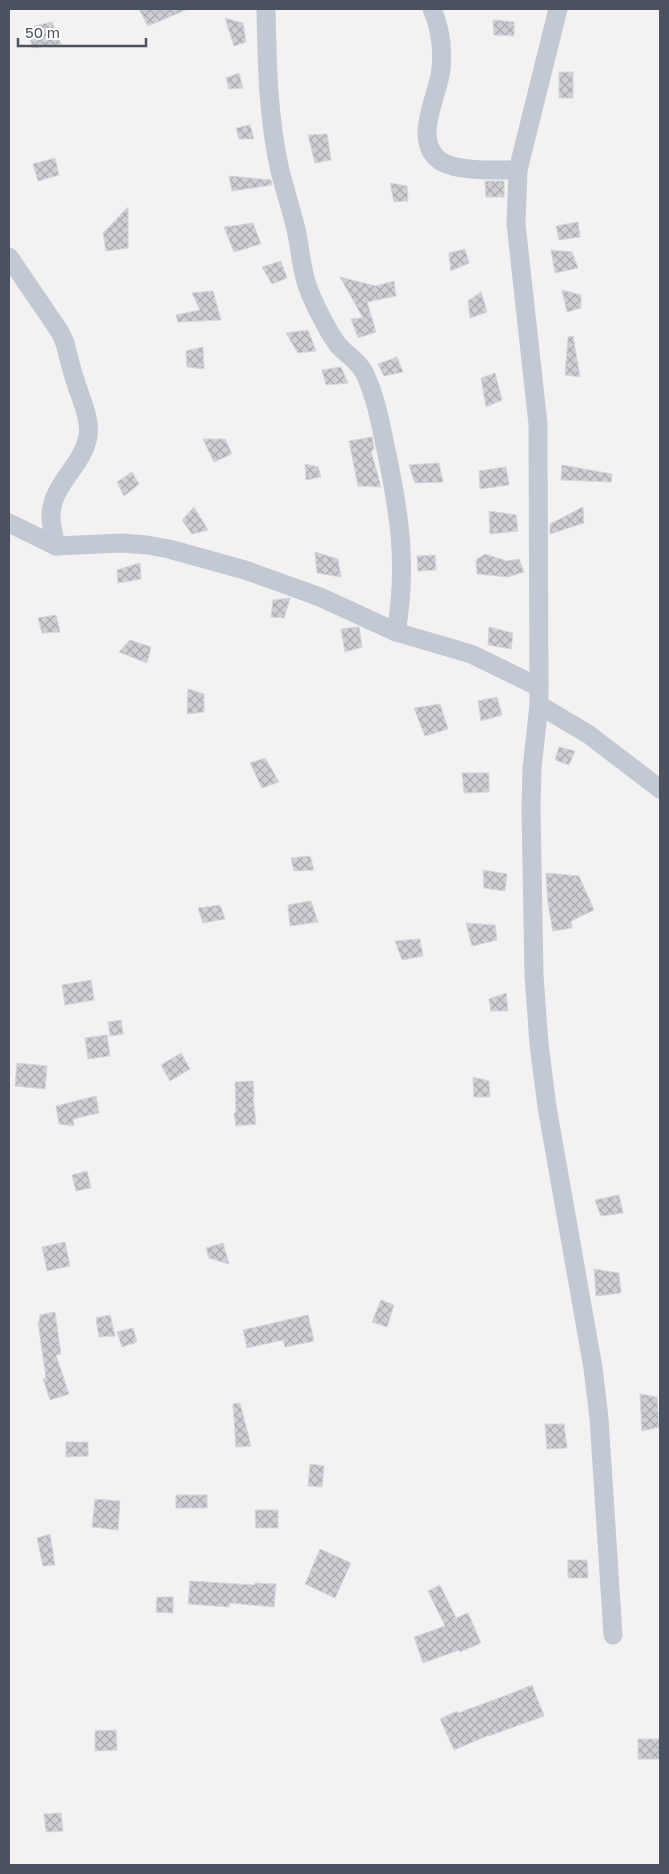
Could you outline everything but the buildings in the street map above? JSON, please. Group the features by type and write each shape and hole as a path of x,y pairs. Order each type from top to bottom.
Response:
{"street":[{"path":"266,9 272,118 280,170 290,206 307,286 331,335 339,346 357,361 363,371 378,408 396,498 403,551 400,612 396,632"},
{"path":"432,9 441,42 442,57 437,90 427,119 427,137 431,148 438,159 448,164 494,170 518,170"},
{"path":"558,9 518,170 516,224 538,424 539,696 532,768 531,809 534,975 538,1044 557,1172 593,1368 599,1427 613,1635"},
{"path":"9,257 60,332 65,343 87,421 88,435 84,449 54,500 51,516 56,546"},
{"path":"9,523 56,546 122,543 147,545 169,549 245,570 287,584 361,614 396,632 471,654 539,696 660,789"}]}
